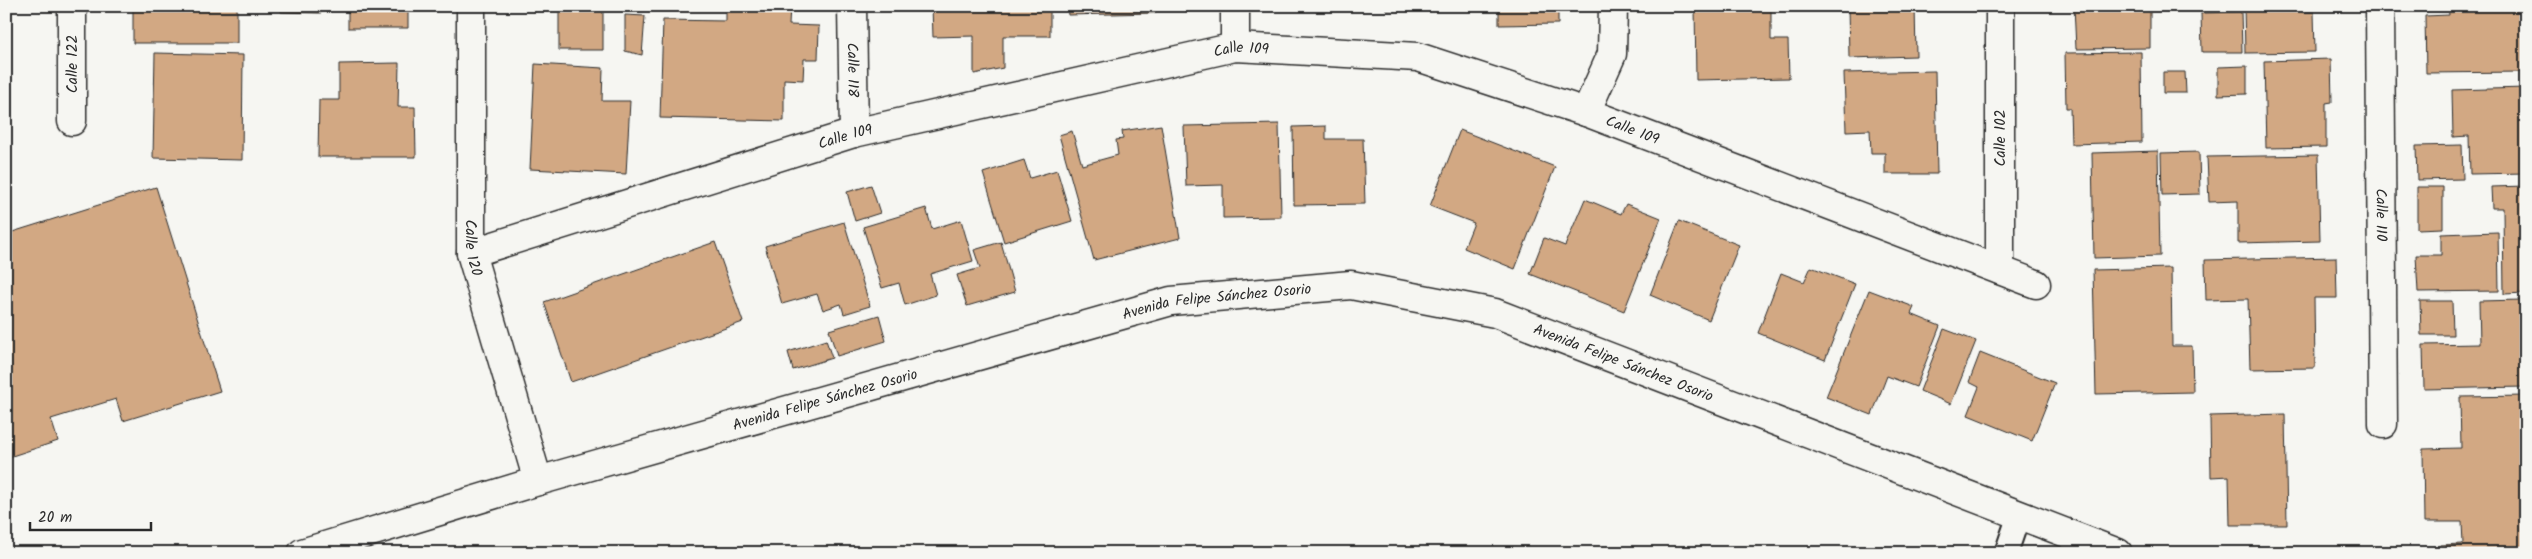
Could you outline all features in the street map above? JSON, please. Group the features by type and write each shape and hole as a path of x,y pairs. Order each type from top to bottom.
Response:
{"street":[{"name":"Calle 122","path":"72,6 72,121"},
{"name":"Calle 120","path":"471,6 471,253 538,481"},
{"name":"Calle 118","path":"852,6 854,133"},
{"path":"1235,6 1235,47"},
{"path":"1586,112 1612,54 1612,6"},
{"name":"Calle 102","path":"2000,6 2000,270"},
{"name":"Calle 110","path":"2380,6 2383,424"},
{"name":"Calle 109","path":"471,253 854,133 1235,47 1418,57 1586,112 2036,284"},
{"name":"Avenida Felipe Sánchez Osorio","path":"302,553 538,481 1171,301 1351,285 1495,313 2118,553"}],"lane":[{"path":"2006,553 2019,515"}],"building":[{"path":"6,6 9,6 10,53 6,53"},
{"path":"133,6 237,6 237,43 133,43"},
{"path":"281,6 321,6 321,13 281,12"},
{"path":"348,6 408,6 408,28 348,28"},
{"path":"559,6 603,6 603,50 559,50"},
{"path":"726,6 790,6 789,25 819,26 818,59 804,59 803,80 784,79 784,121 660,118 663,20 726,21"},
{"path":"932,6 1050,6 1050,36 1003,36 1003,68 974,74 974,36 933,37"},
{"path":"1067,6 1155,6 1155,13 1068,15"},
{"path":"1386,6 1416,6 1416,9 1386,10"},
{"path":"1487,6 1558,6 1558,24 1499,25 1499,8 1487,8"},
{"path":"1695,6 1771,6 1771,40 1788,40 1789,78 1696,80"},
{"path":"1848,6 1915,6 1916,56 1849,58"},
{"path":"2074,6 2150,6 2150,48 2076,49"},
{"path":"2244,6 2302,6 2302,12 2314,12 2315,52 2245,53"},
{"path":"2448,6 2522,6 2523,72 2426,73 2425,16 2449,15"},
{"path":"2241,12 2242,52 2202,52 2201,13"},
{"path":"625,15 645,16 642,55 625,51"},
{"path":"2141,52 2142,142 2071,144 2070,108 2066,108 2065,53"},
{"path":"155,53 243,55 242,160 153,158"},
{"path":"2331,59 2332,102 2326,103 2326,147 2266,148 2264,61"},
{"path":"399,63 398,107 415,107 416,157 318,157 319,100 339,100 339,64"},
{"path":"535,64 603,68 602,101 630,101 626,174 530,169"},
{"path":"2247,66 2247,94 2218,95 2218,67"},
{"path":"1935,71 1937,174 1885,174 1885,153 1871,153 1870,130 1846,131 1844,73"},
{"path":"2163,72 2185,72 2186,93 2163,93"},
{"path":"2526,88 2526,173 2470,174 2469,136 2453,137 2452,90"},
{"path":"1279,124 1281,217 1223,218 1223,185 1186,186 1184,126"},
{"path":"1161,125 1180,238 1094,260 1059,135 1072,131 1082,165 1118,155 1116,140 1123,139 1122,131"},
{"path":"1326,126 1326,139 1363,139 1365,204 1294,205 1293,127"},
{"path":"1460,130 1555,167 1515,269 1464,248 1474,223 1430,206"},
{"path":"2462,145 2463,179 2417,180 2416,146"},
{"path":"2158,151 2160,256 2094,258 2092,153"},
{"path":"2199,152 2200,194 2162,195 2161,153"},
{"path":"2318,155 2320,241 2238,243 2238,201 2209,202 2207,157"},
{"path":"1024,160 1030,178 1057,170 1072,221 1004,242 983,173"},
{"path":"871,185 880,213 855,221 847,192"},
{"path":"2526,186 2526,293 2504,294 2503,208 2492,208 2491,187"},
{"path":"156,187 220,391 123,421 116,399 51,419 58,441 6,458 6,234"},
{"path":"2417,187 2443,187 2443,228 2417,229"},
{"path":"1585,199 1621,214 1626,204 1661,218 1624,311 1530,274 1544,238 1565,246"},
{"path":"926,208 932,229 961,220 973,261 930,274 936,295 905,305 899,283 882,288 863,227"},
{"path":"1679,221 1739,245 1709,320 1650,295"},
{"path":"844,222 870,306 844,314 841,304 823,310 817,294 782,304 765,246"},
{"path":"2498,232 2499,291 2418,292 2416,255 2441,255 2441,234"},
{"path":"715,242 743,322 571,382 544,302"},
{"path":"1001,242 1015,292 967,306 957,275 980,268 974,250"},
{"path":"2336,257 2337,298 2314,298 2315,368 2250,369 2248,299 2206,300 2205,260"},
{"path":"1811,267 1855,284 1825,360 1758,333 1781,273 1804,282"},
{"path":"2171,268 2172,346 2192,346 2193,392 2096,394 2093,270"},
{"path":"1869,290 1914,307 1911,314 1940,326 1916,387 1887,376 1872,415 1826,397"},
{"path":"2522,300 2524,387 2424,389 2423,345 2480,344 2479,301"},
{"path":"2420,301 2452,301 2453,335 2421,335"},
{"path":"879,315 886,341 837,356 829,330"},
{"path":"1944,329 1976,341 1951,404 1920,391"},
{"path":"826,340 832,358 793,370 788,352"},
{"path":"1980,353 2055,383 2032,441 1968,415 1979,387 1969,382"},
{"path":"2526,396 2526,553 2440,553 2440,545 2463,544 2462,522 2424,522 2423,449 2461,448 2460,397"},
{"path":"2285,414 2287,525 2230,525 2229,476 2211,477 2210,416"}]}
